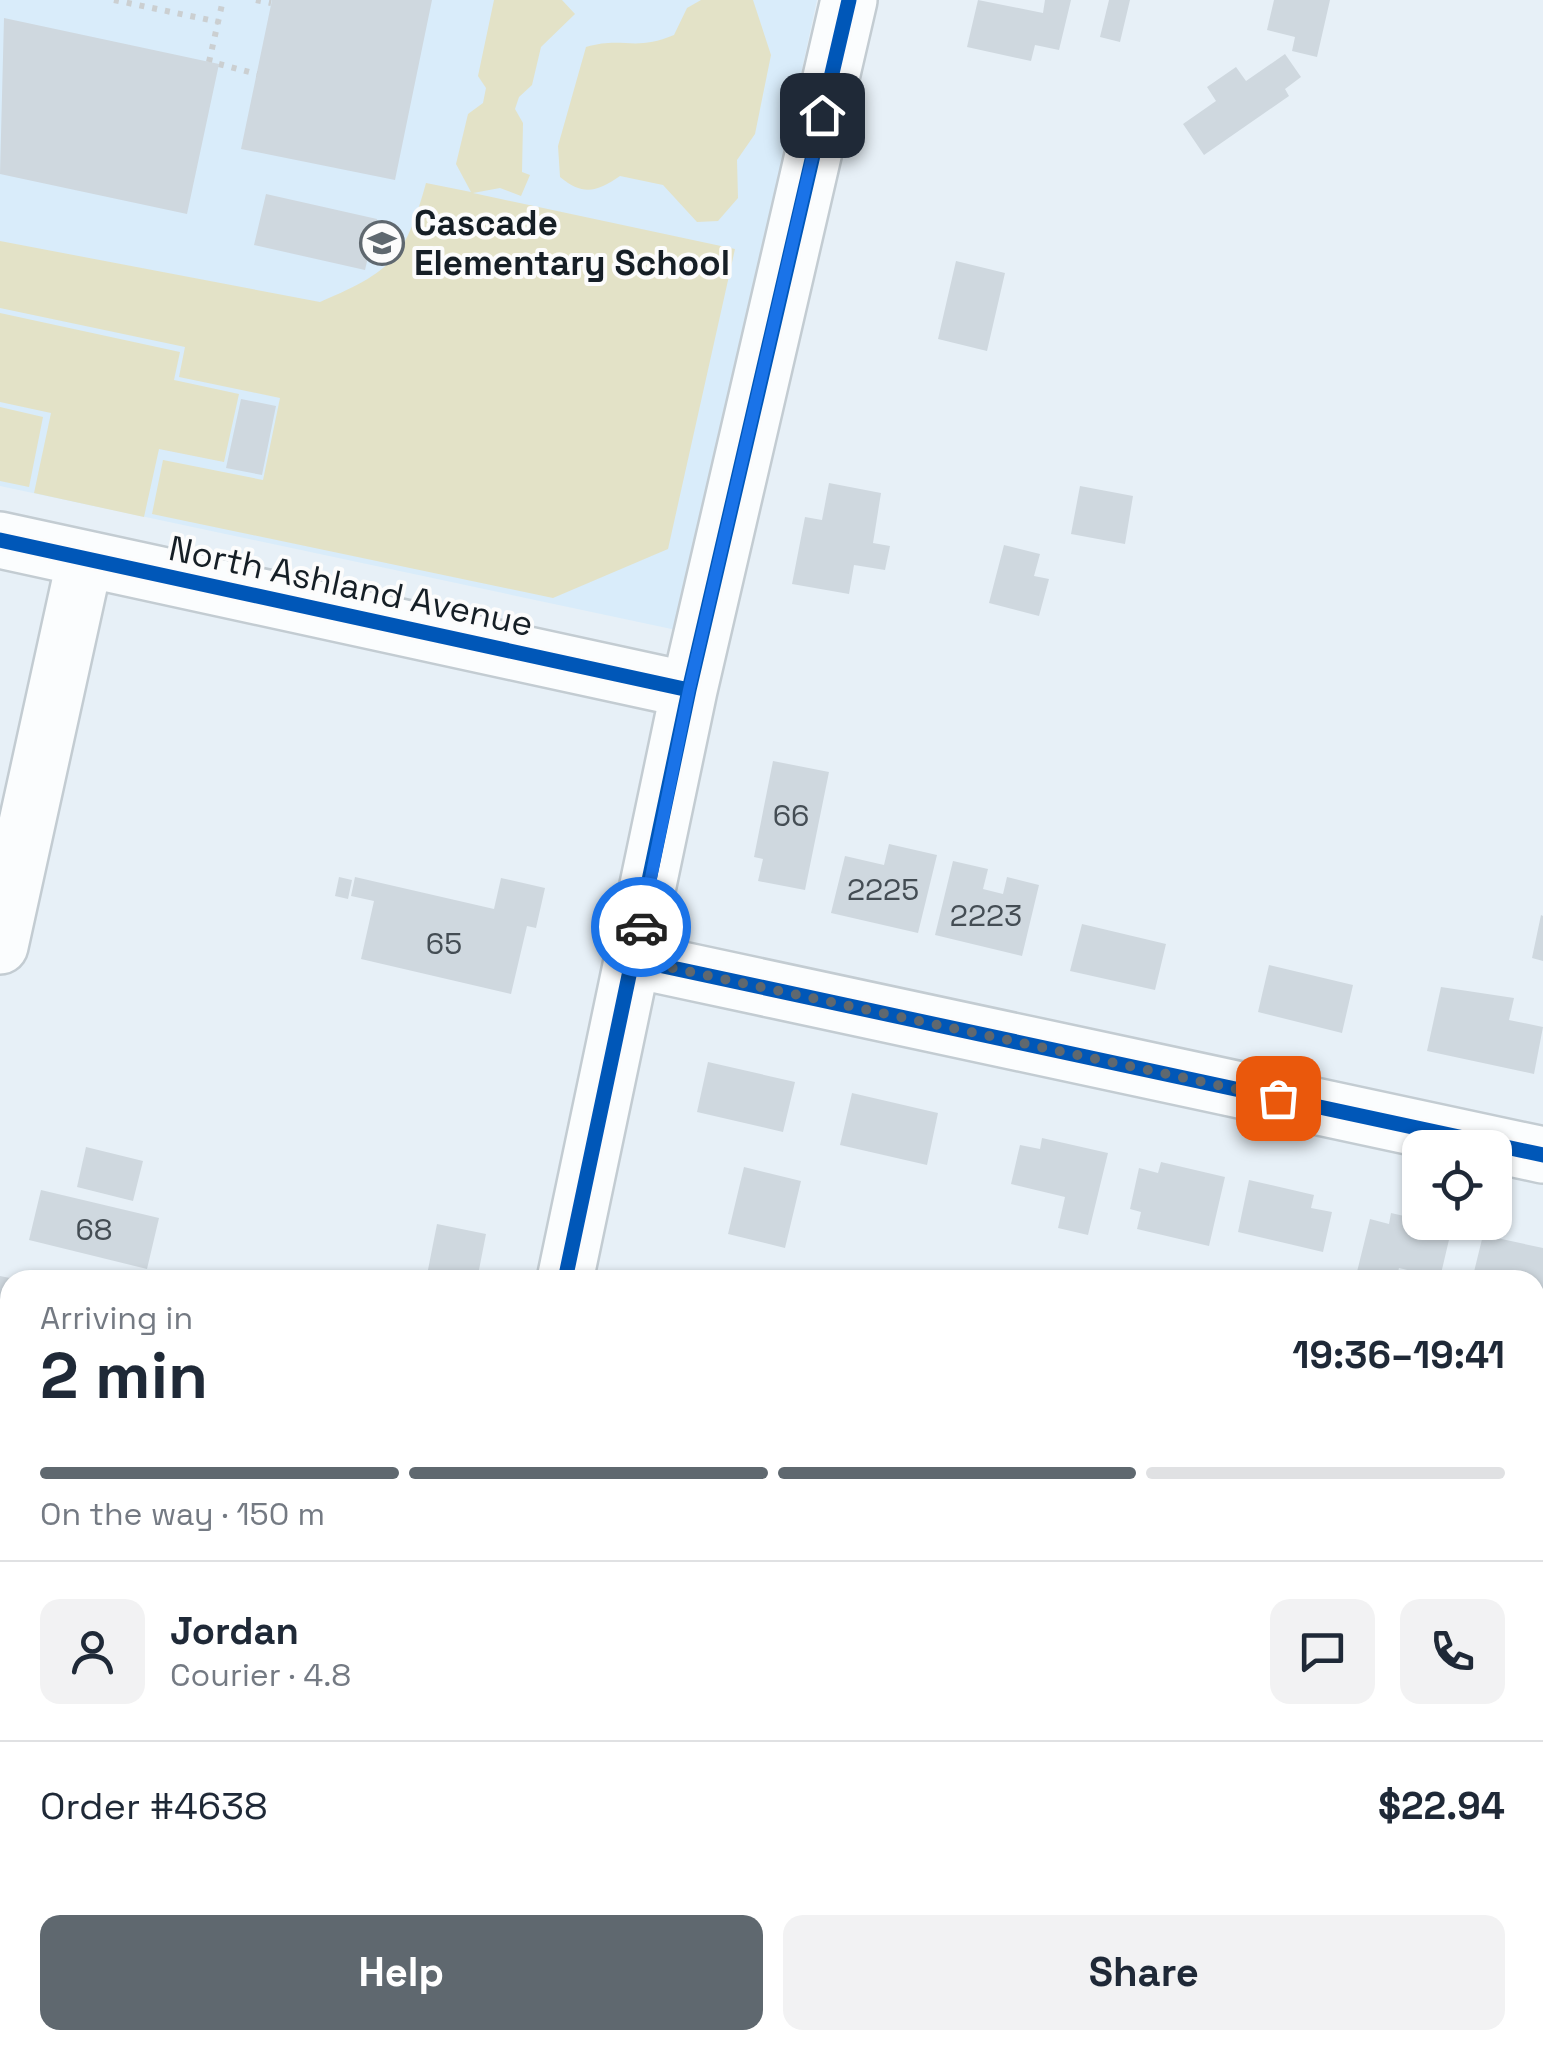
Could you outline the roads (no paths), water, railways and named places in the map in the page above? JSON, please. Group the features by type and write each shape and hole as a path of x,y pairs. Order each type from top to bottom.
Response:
{"street":[{"path":"567,1270 689,690 849,0"},
{"name":"North Ashland Avenue","path":"0,540 689,690"},
{"path":"0,946 8,871 85,560"},
{"path":"635,960 1543,1155"}],"place":[{"name":"Cascade Elementary School","path":"382,243"}]}
